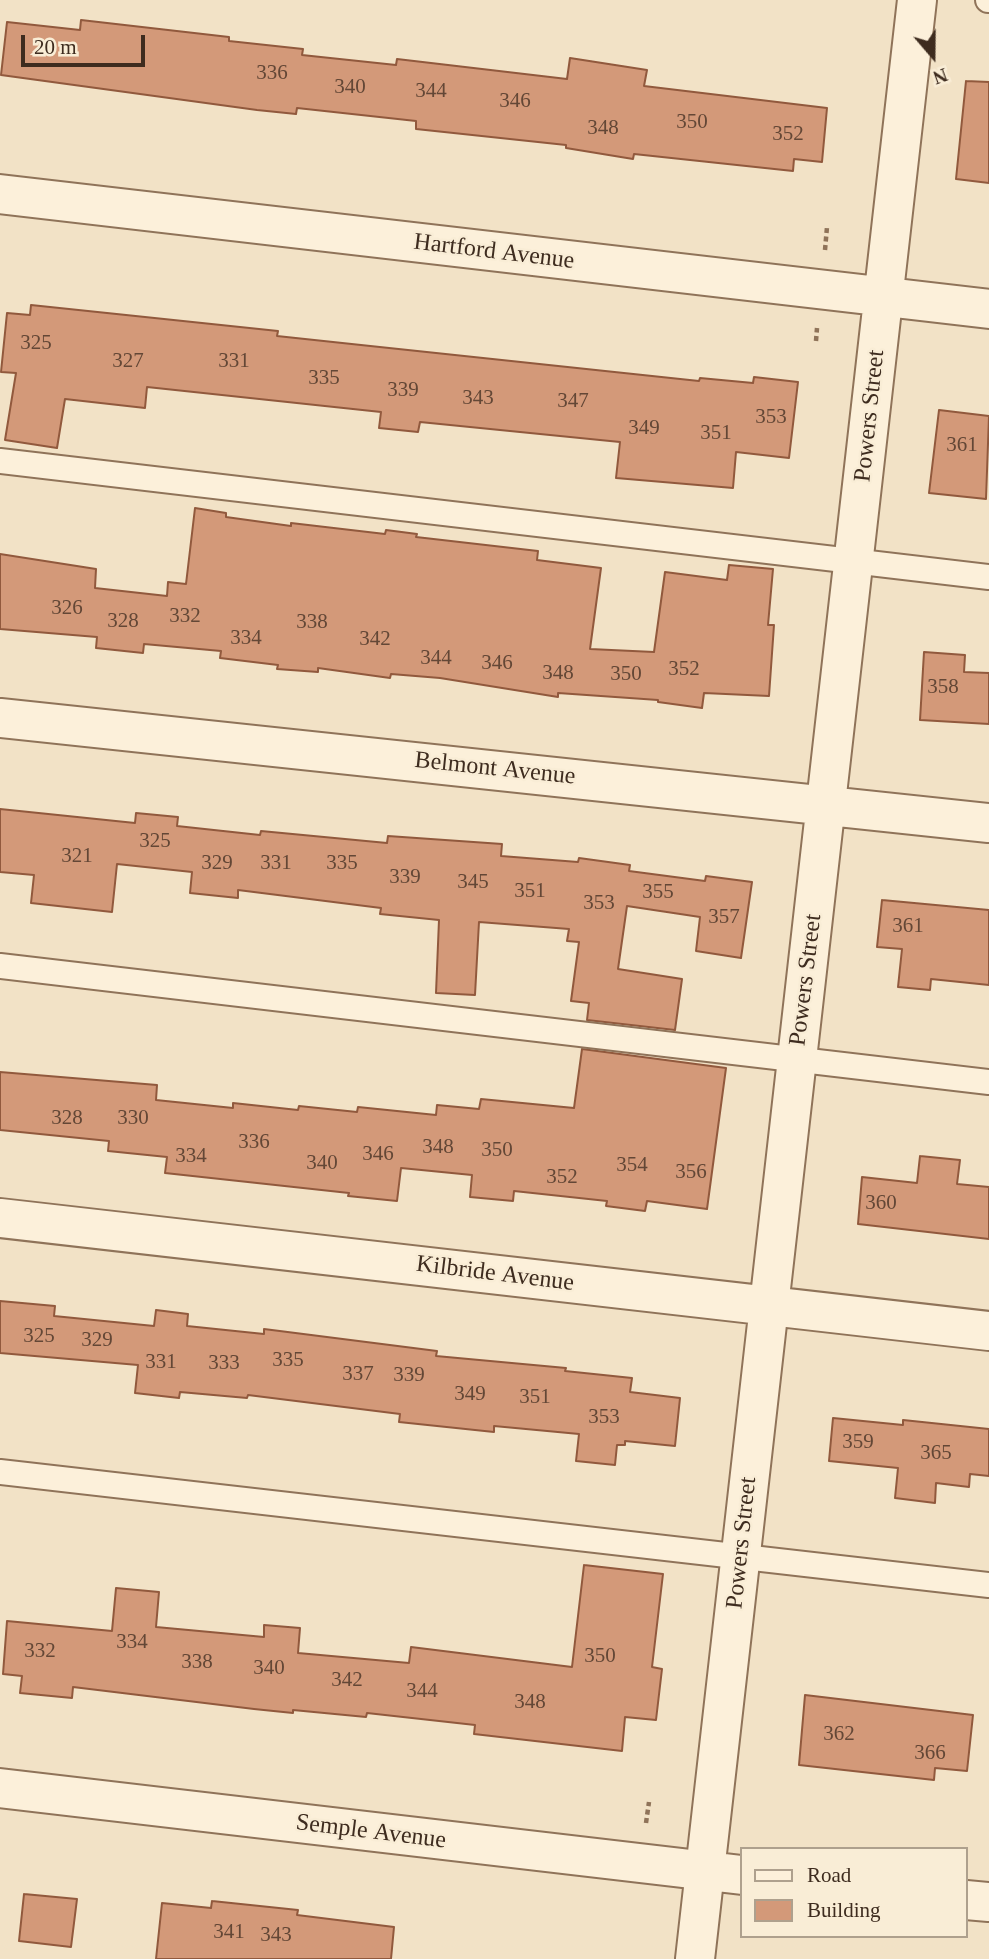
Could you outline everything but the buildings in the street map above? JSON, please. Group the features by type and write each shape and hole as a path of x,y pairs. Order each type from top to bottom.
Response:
{"street":[{"name":"Powers Street","path":"695,1959 918,0"},
{"name":"Hartford Avenue","path":"0,194 989,309"},
{"name":"Belmont Avenue","path":"0,718 989,823"},
{"name":"Kilbride Avenue","path":"0,1218 989,1331"},
{"name":"Semple Avenue","path":"0,1788 740,1875"},
{"path":"968,1900 989,1902"}],"lane":[{"path":"0,461 989,577"},
{"path":"0,966 989,1082"},
{"path":"0,1472 989,1585"}]}
